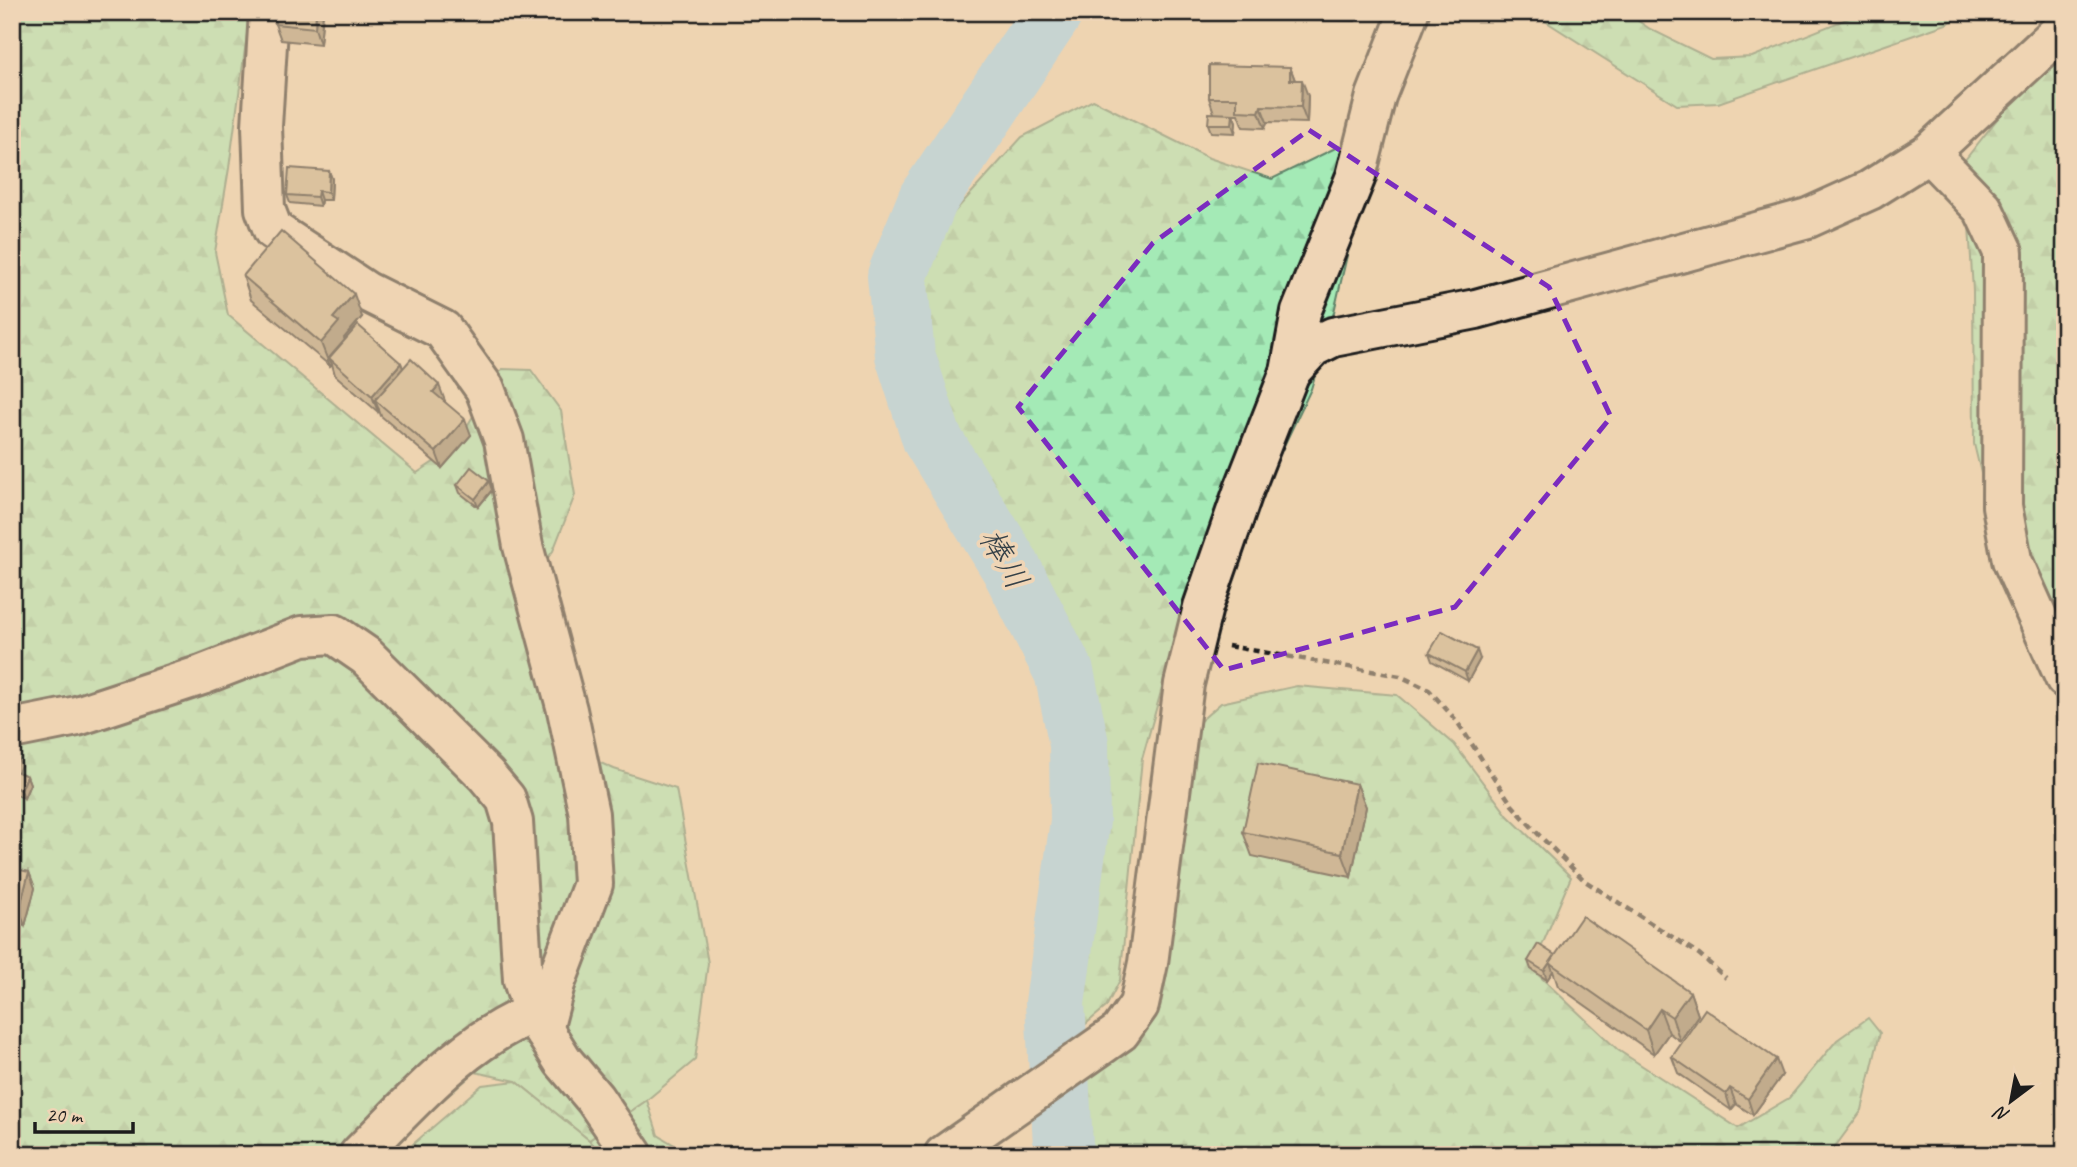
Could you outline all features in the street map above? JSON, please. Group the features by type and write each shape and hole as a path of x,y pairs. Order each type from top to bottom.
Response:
{"street":[{"path":"269,12 262,126 265,209 273,230 367,292 443,330 485,389 504,440 523,547 567,710 589,814 593,884 538,1021"},
{"path":"944,1155 1120,1031 1139,1005 1148,964 1184,684 1203,607 1243,492 1290,372 1301,312 1356,176 1376,96 1409,12"},
{"path":"1290,372 1312,347 1334,337 1476,309 1808,218 1870,190 1929,153 2065,27"},
{"path":"1929,153 1983,209 2003,252 2002,506 2012,559 2065,678"},
{"path":"12,729 77,716 202,675 302,636 334,634 366,656 486,775 506,799 513,821 523,980 538,1021 563,1061 595,1099 633,1155"},
{"path":"359,1155 446,1068 508,1023 538,1021"}],"path":[{"path":"1195,640 1400,676 1429,690 1456,720 1512,805 1585,881 1699,954 1726,978"}],"highlighted area":[{"path":"1309,130 1549,287 1611,417 1455,607 1224,670 1018,407 1153,243"}],"green space":[{"path":"12,12 250,12 215,252 228,315 417,473 453,449 502,369 531,370 561,411 575,495 553,551 523,590 565,747 614,769 676,789 708,963 695,1060 647,1100 589,1140 516,1081 475,1072 381,1155 12,1155"},
{"path":"1531,12 1625,12 1650,29 1711,59 1752,57 1864,12 1968,12 1946,24 1718,103 1677,105"},
{"path":"2065,50 2065,712 2012,603 1974,444 1973,291 1965,160 2002,113"},
{"path":"1093,100 1209,158 1272,179 1356,138 1351,238 1334,312 1311,389 1261,494 1175,642 1142,759 1120,980 1106,1007 1075,1033 1066,1030 1066,998 1088,839 1091,759 1079,678 1042,596 948,437 924,373 913,295 945,222 1022,137"},
{"path":"1297,686 1397,695 1454,744 1508,816 1571,877 1532,969 1618,1050 1738,1128 1789,1098 1837,1040 1868,1018 1880,1033 1862,1110 1829,1155 1049,1155 1038,1115 1121,1055 1190,730 1221,703"},
{"path":"516,1081 589,1140 603,1155 423,1155 413,1144 482,1085"},
{"path":"647,1100 658,1135 691,1155 603,1155 589,1140"}],"building":[{"path":"276,12 316,12 315,28 275,24"},
{"path":"1209,65 1290,67 1290,80 1302,80 1301,107 1261,106 1259,112 1237,111 1237,98 1209,98"},
{"path":"1209,113 1233,114 1232,124 1208,124"},
{"path":"289,168 329,171 328,192 318,191 317,197 287,195"},
{"path":"281,231 354,294 333,318 339,322 321,343 243,276"},
{"path":"358,325 401,363 372,396 329,358"},
{"path":"411,359 439,385 433,392 465,419 436,452 375,400"},
{"path":"471,467 489,481 475,499 457,485"},
{"path":"1442,631 1477,650 1465,672 1429,653"},
{"path":"12,754 18,757 13,770 27,776 21,790 12,786"},
{"path":"1258,763 1357,784 1342,853 1243,832"},
{"path":"12,868 29,872 19,910 12,908"},
{"path":"1582,916 1690,992 1672,1017 1660,1009 1646,1030 1550,963"},
{"path":"1538,944 1555,955 1544,971 1528,961"},
{"path":"1705,1009 1776,1059 1748,1099 1730,1088 1726,1094 1672,1057"}],"waterway":[{"name":"棒川","path":"1053,12 928,199 897,276 905,355 932,439 1010,566 1064,672 1079,744 1080,821 1055,1003 1065,1155"}]}
